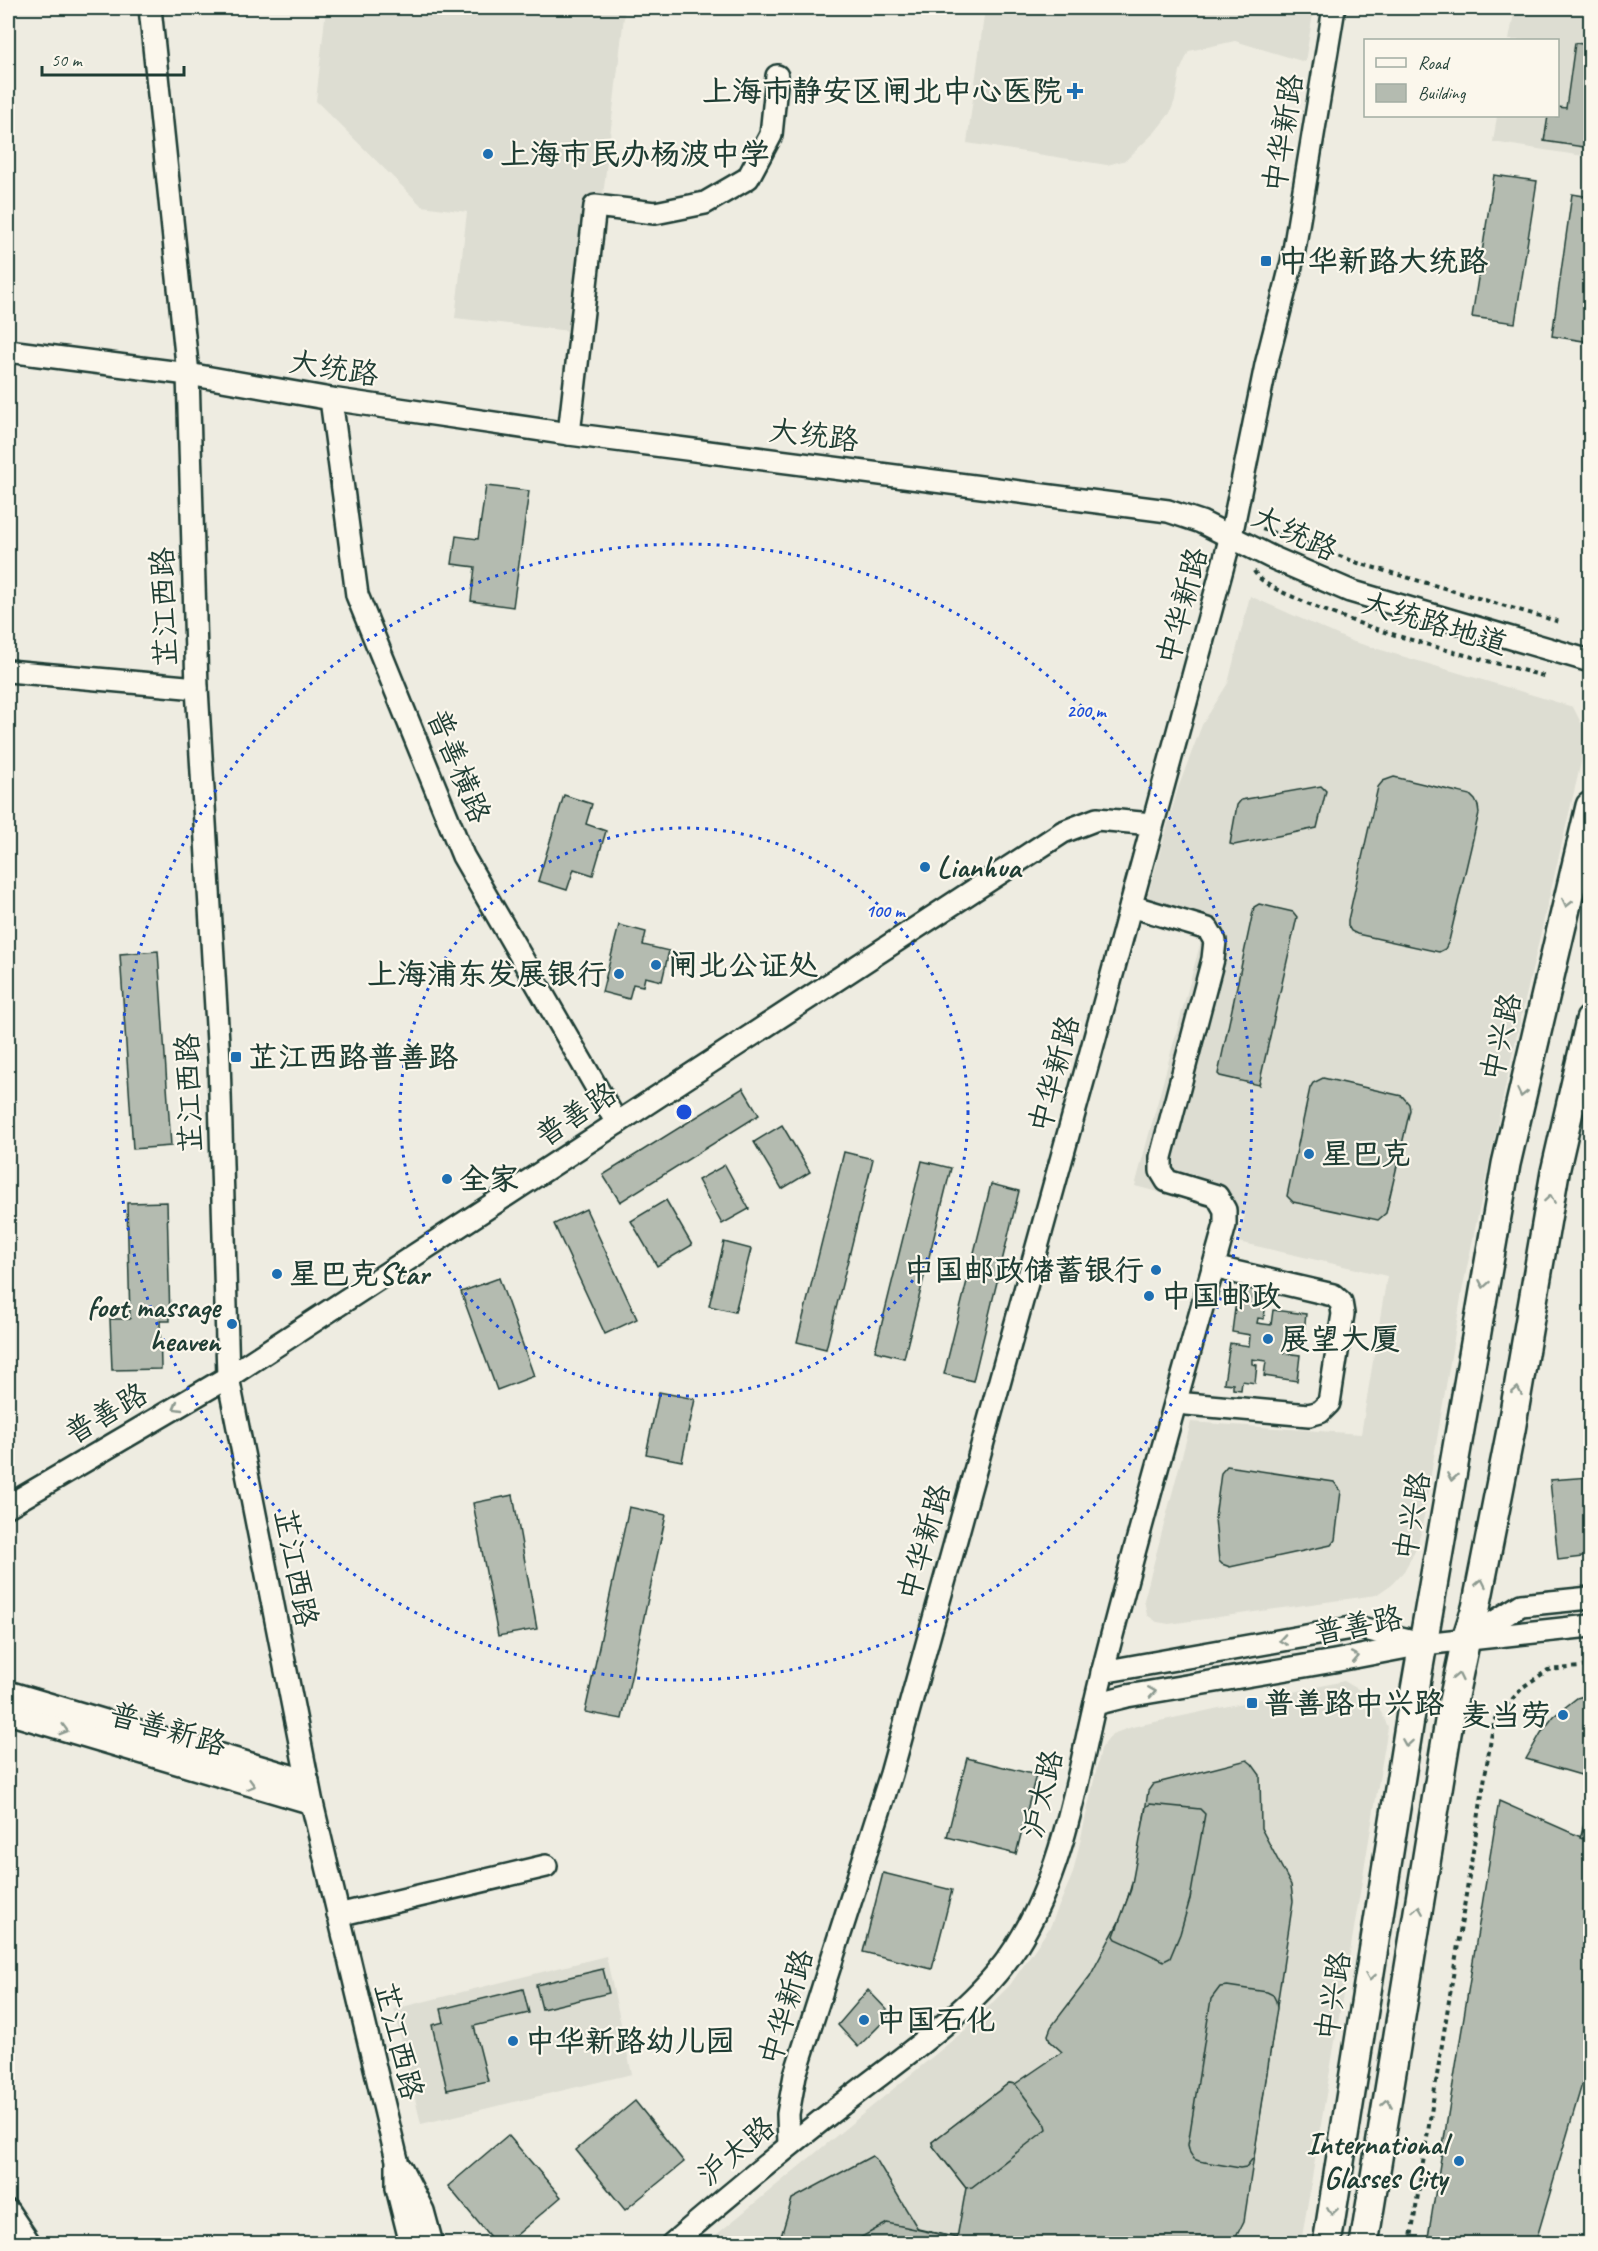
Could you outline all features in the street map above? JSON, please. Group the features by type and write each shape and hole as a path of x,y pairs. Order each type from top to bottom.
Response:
{"main road":[{"name":"中兴路","path":"1327,2244 1423,1644 1506,1164 1590,806"},
{"path":"1364,2244 1450,1715 1466,1639 1476,1608 1509,1441 1555,1172 1590,1020"}],"street":[{"name":"芷江西路","path":"150,8 188,374 197,688 219,1059 228,1377 312,1803 338,1915 397,2160 423,2211 432,2244"},
{"name":"中华新路","path":"789,2145 788,2114 795,2075 891,1774 1195,676 1231,536 1266,365 1292,262 1334,8"},
{"path":"569,434 595,206 655,213 705,203 748,178 771,135 777,76"},
{"name":"大统路","path":"8,351 188,374 331,399 569,434 1168,511 1202,522 1271,557 1350,591 1590,661"},
{"name":"普善横路","path":"331,399 357,595 463,856 617,1123"},
{"path":"8,671 197,688"},
{"name":"普善路","path":"8,1506 228,1377 1063,832 1097,819 1152,825"},
{"name":"沪太路","path":"672,2244 789,2145 949,2021 989,1981 1016,1949 1040,1904 1059,1854 1102,1672 1225,1225 1225,1210 1217,1196 1167,1181 1161,1172 1161,1156 1213,960 1215,941 1208,929 1131,906"},
{"path":"1176,1403 1309,1415 1320,1412 1329,1403 1343,1314 1341,1302 1333,1295 1213,1268"},
{"path":"1466,1639 1521,1605 1590,1599"},
{"path":"1423,1644 1590,1626"},
{"name":"普善路","path":"1102,1672 1357,1628 1423,1644"},
{"name":"普善路","path":"1095,1704 1127,1696 1423,1644"},
{"name":"普善新路","path":"8,1692 308,1781"},
{"name":"普善新路","path":"8,1713 312,1803"},
{"path":"338,1915 546,1866"},
{"name":"芷江西路","path":"397,2160 397,2188 411,2244"},
{"path":"8,2211 30,2244"}],"path":[{"name":"大统路地道","path":"1306,543 1358,563 1560,622"},
{"name":"大统路地道","path":"1280,591 1399,636 1547,677"},
{"path":"1410,2244 1494,1720 1523,1687 1548,1670 1590,1666"}],"shaded area":[{"name":"上海市民办杨波中学","path":"326,8 625,8 587,333 455,318 467,212 422,206 316,101"},
{"name":"上海市静安区闸北中心医院","path":"985,8 1314,8 1305,62 1235,41 1189,51 1180,71 1175,100 1170,113 1155,132 1126,160 1107,165 967,143"},
{"path":"1515,8 1555,8 1590,13 1590,157 1493,142 1497,117 1559,117 1559,39 1509,39"},
{"path":"1250,596 1351,641 1573,707 1582,725 1586,741 1511,1060 1463,1286 1421,1533 1414,1553 1404,1571 1392,1584 1376,1595 1169,1624 1157,1622 1147,1615 1144,1600 1191,1422 1361,1434 1387,1276 1238,1242 1245,1215 1135,1186 1201,941 1140,923 1178,788 1202,725 1228,683"},
{"path":"1344,1681 1375,1699 1388,1727 1301,2243 705,2244 965,2030 1010,1985 1050,1927 1073,1873 1101,1749 1112,1734 1132,1727"},
{"name":"中华新路幼儿园","path":"606,1956 632,2074 421,2124 394,2009"}],"building":[{"path":"1575,43 1590,45 1590,93 1587,118 1590,118 1590,148 1544,141 1548,117 1559,117 1559,107 1566,108"},
{"path":"1494,175 1537,181 1515,323 1472,317"},
{"path":"1572,194 1590,197 1590,342 1552,336"},
{"path":"486,486 529,491 513,607 471,601 475,567 452,564 456,536 478,539"},
{"path":"1394,777 1470,795 1478,806 1479,813 1449,941 1445,949 1439,952 1357,934 1348,926 1378,787 1383,781"},
{"path":"1321,786 1326,791 1317,828 1230,844 1237,805 1241,800"},
{"path":"564,795 592,804 586,824 606,831 593,875 574,869 567,890 538,881"},
{"path":"1259,904 1293,912 1297,917 1259,1085 1218,1074 1254,907"},
{"path":"619,925 646,932 643,945 669,951 662,981 645,977 643,986 633,984 629,999 602,992"},
{"path":"158,951 171,1146 133,1149 120,954"},
{"path":"1323,1078 1402,1096 1409,1104 1410,1110 1386,1213 1378,1220 1293,1202 1287,1196 1310,1088 1313,1083"},
{"path":"743,1088 759,1115 620,1202 603,1175"},
{"path":"782,1125 810,1172 782,1189 754,1142"},
{"path":"844,1152 873,1159 826,1349 797,1342"},
{"path":"922,1161 951,1168 904,1358 875,1351"},
{"path":"725,1165 749,1209 722,1224 698,1180"},
{"path":"991,1184 1019,1191 973,1381 944,1374"},
{"path":"666,1200 692,1245 657,1266 631,1221"},
{"path":"167,1202 170,1321 160,1321 161,1369 112,1370 110,1319 130,1319 127,1203"},
{"path":"586,1209 637,1319 605,1334 554,1224"},
{"path":"724,1242 751,1249 735,1312 709,1306"},
{"path":"499,1278 534,1376 497,1390 461,1292"},
{"name":"展望大厦","path":"1246,1289 1255,1290 1253,1299 1266,1301 1264,1319 1258,1318 1257,1323 1271,1325 1273,1310 1306,1314 1303,1340 1286,1338 1284,1353 1300,1355 1297,1381 1264,1376 1266,1361 1252,1359 1252,1364 1257,1365 1255,1383 1242,1381 1241,1390 1233,1389 1233,1384 1224,1383 1230,1343 1249,1346 1250,1335 1232,1332 1237,1293 1246,1294"},
{"path":"659,1392 695,1399 682,1461 646,1454"},
{"path":"1227,1466 1334,1482 1341,1491 1335,1540 1331,1545 1230,1567 1222,1564 1219,1561 1215,1518 1221,1473"},
{"path":"1590,1477 1590,1556 1558,1560 1550,1480"},
{"path":"513,1495 537,1629 498,1636 473,1503"},
{"path":"629,1507 666,1515 622,1719 585,1712"},
{"path":"1590,1694 1590,1743 1581,1775 1526,1759 1554,1716 1577,1698"},
{"path":"967,1758 1036,1775 1016,1854 947,1837"},
{"path":"1247,1760 1260,1775 1261,1828 1291,1885 1293,1901 1244,2221 1235,2239 1228,2244 782,2244 780,2240 792,2199 872,2156 918,2229 957,2238 966,2188 932,2142 1009,2083 1015,2084 1062,2052 1050,2041 1048,2035 1051,2027 1090,1976 1123,1914 1137,1866 1148,1791 1153,1784"},
{"path":"1499,1801 1590,1841 1590,2057 1535,2244 1427,2244"},
{"path":"1590,1803 1590,1841 1580,1838"},
{"path":"1150,1804 1200,1809 1205,1814 1190,1899 1170,1958 1164,1961 1114,1936 1131,1889 1146,1807"},
{"path":"883,1873 952,1890 932,1969 863,1952"},
{"path":"603,1969 609,1993 542,2009 536,1985"},
{"path":"1220,1987 1267,1992 1273,1995 1277,2008 1254,2157 1246,2167 1240,2168 1194,2159 1188,2145 1211,1999"},
{"path":"523,1989 529,2013 474,2026 488,2081 447,2090 432,2025 444,2022 441,2009"},
{"name":"中国石化","path":"868,1990 891,2014 858,2047 838,2025"},
{"path":"1009,2083 1015,2084 1047,2129 972,2187 966,2188 932,2142"},
{"path":"635,2101 684,2162 625,2210 576,2150"},
{"path":"508,2135 561,2197 506,2244 496,2244 448,2186"},
{"path":"887,2223 957,2238 964,2244 849,2244"}],"place":[{"name":"上海市静安区闸北中心医院","path":"1075,91"},
{"name":"上海市民办杨波中学","path":"488,154"},
{"name":"中华新路大统路","path":"1266,261"},
{"name":"Lianhua","path":"925,867"},
{"name":"闸北公证处","path":"656,965"},
{"name":"上海浦东发展银行","path":"619,974"},
{"name":"芷江西路普善路","path":"236,1057"},
{"name":"星巴克","path":"1309,1154"},
{"name":"全家","path":"447,1179"},
{"name":"中国邮政储蓄银行","path":"1156,1270"},
{"name":"星巴克Star","path":"277,1274"},
{"name":"中国邮政","path":"1149,1296"},
{"name":"foot massage heaven","path":"232,1324"},
{"name":"展望大厦","path":"1268,1339"},
{"name":"普善路中兴路","path":"1252,1703"},
{"name":"麦当劳","path":"1563,1715"},
{"name":"中国石化","path":"864,2020"},
{"name":"中华新路幼儿园","path":"513,2041"},
{"name":"International Glasses City","path":"1459,2161"}]}
